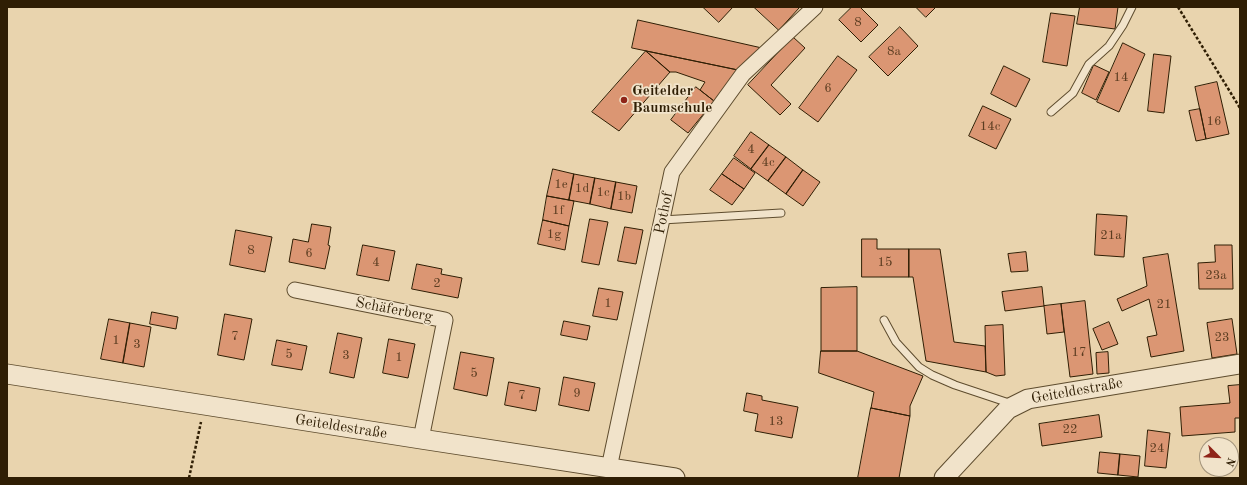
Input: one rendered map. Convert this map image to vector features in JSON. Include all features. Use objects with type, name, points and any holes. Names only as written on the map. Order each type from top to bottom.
[{"type":"street","name":"Pothof","points":[[610,468],[672,172],[744,74],[815,7]]},
{"type":"street","name":"Schäferberg","points":[[295,290],[445,320],[421,440]]},
{"type":"street","name":"Geiteldestraße","points":[[944,478],[1008,409],[1028,399],[1240,364]]},
{"type":"street","name":"Geiteldestraße","points":[[7,374],[421,440],[675,478]]},
{"type":"lane","points":[[1051,112],[1073,94],[1089,64],[1109,46],[1123,25],[1132,7]]},
{"type":"lane","points":[[662,220],[781,213]]},
{"type":"lane","points":[[884,320],[896,342],[919,367],[932,375],[955,385],[1016,405]]},
{"type":"path","points":[[1178,7],[1240,108]]},
{"type":"path","points":[[189,478],[204,405]]},
{"type":"building","points":[[703,7],[733,7],[719,22]]},
{"type":"building","points":[[754,7],[798,7],[799,8],[779,30]]},
{"type":"building","points":[[852,7],[860,7],[878,25],[861,42],[839,20]]},
{"type":"building","points":[[916,7],[936,7],[926,17]]},
{"type":"building","points":[[1080,7],[1118,7],[1115,29],[1077,24]]},
{"type":"building","points":[[1051,13],[1075,16],[1067,66],[1043,62]]},
{"type":"building","points":[[638,20],[762,48],[738,70],[632,48]]},
{"type":"building","points":[[900,27],[918,46],[888,76],[869,57]]},
{"type":"building","points":[[793,37],[805,48],[771,85],[791,104],[780,115],[748,85]]},
{"type":"building","points":[[1123,43],[1145,54],[1119,112],[1097,102]]},
{"type":"building","points":[[646,51],[738,70],[714,101],[700,90],[705,82],[676,72],[670,72]]},
{"type":"building","name":"Geitelder Baumschule","points":[[646,51],[670,72],[619,131],[592,112]]},
{"type":"building","points":[[1154,54],[1171,56],[1164,113],[1148,111]]},
{"type":"building","points":[[838,56],[857,70],[818,122],[799,108]]},
{"type":"building","points":[[1094,65],[1109,72],[1096,100],[1082,93]]},
{"type":"building","points":[[1004,66],[1030,79],[1016,107],[991,94]]},
{"type":"building","points":[[1217,82],[1229,134],[1206,139],[1195,87]]},
{"type":"building","points":[[696,87],[714,101],[688,133],[671,120]]},
{"type":"building","points":[[983,106],[1011,119],[996,149],[969,136]]},
{"type":"building","points":[[1200,109],[1206,139],[1196,141],[1189,111]]},
{"type":"building","points":[[751,132],[769,145],[751,169],[734,156]]},
{"type":"building","points":[[769,145],[786,157],[768,181],[751,169]]},
{"type":"building","points":[[786,157],[803,170],[786,194],[768,181]]},
{"type":"building","points":[[734,158],[755,173],[744,189],[722,174]]},
{"type":"building","points":[[553,169],[574,174],[569,200],[547,196]]},
{"type":"building","points":[[803,170],[820,182],[803,206],[786,194]]},
{"type":"building","points":[[574,174],[595,178],[590,204],[569,200]]},
{"type":"building","points":[[722,174],[744,189],[732,205],[710,190]]},
{"type":"building","points":[[595,178],[616,182],[611,209],[590,204]]},
{"type":"building","points":[[616,182],[637,186],[632,213],[611,209]]},
{"type":"building","points":[[547,196],[574,201],[569,226],[543,220]]},
{"type":"building","points":[[1097,214],[1127,216],[1124,257],[1095,255]]},
{"type":"building","points":[[590,219],[608,222],[599,265],[582,262]]},
{"type":"building","points":[[543,220],[569,226],[565,250],[538,244]]},
{"type":"building","points":[[312,224],[331,227],[328,245],[330,246],[325,269],[289,262],[293,239],[308,242]]},
{"type":"building","points":[[625,227],[643,230],[636,264],[618,261]]},
{"type":"building","points":[[236,230],[272,237],[265,272],[230,265]]},
{"type":"building","points":[[862,239],[877,239],[877,249],[909,249],[909,277],[862,277]]},
{"type":"building","points":[[363,245],[395,251],[389,281],[357,275]]},
{"type":"building","points":[[1215,245],[1232,245],[1233,289],[1199,289],[1198,263],[1215,262]]},
{"type":"building","points":[[909,249],[940,249],[954,342],[985,346],[986,372],[926,361],[913,277],[909,277]]},
{"type":"building","points":[[1026,252],[1028,271],[1011,272],[1008,254]]},
{"type":"building","points":[[1168,254],[1184,351],[1151,357],[1147,337],[1157,335],[1149,299],[1122,311],[1117,299],[1147,286],[1143,258]]},
{"type":"building","points":[[417,264],[442,269],[441,274],[462,278],[458,298],[412,289]]},
{"type":"building","points":[[857,287],[857,351],[821,351],[821,288]]},
{"type":"building","points":[[1042,287],[1044,306],[1005,311],[1002,292]]},
{"type":"building","points":[[599,288],[623,292],[617,320],[593,316]]},
{"type":"building","points":[[1085,301],[1093,374],[1070,377],[1061,304]]},
{"type":"building","points":[[1061,304],[1064,332],[1047,334],[1044,306]]},
{"type":"building","points":[[152,312],[178,317],[176,329],[150,324]]},
{"type":"building","points":[[225,314],[252,319],[244,360],[218,355]]},
{"type":"building","points":[[109,319],[130,323],[123,363],[101,359]]},
{"type":"building","points":[[1232,319],[1237,354],[1212,358],[1207,323]]},
{"type":"building","points":[[564,321],[590,326],[587,340],[561,335]]},
{"type":"building","points":[[1109,322],[1118,344],[1102,350],[1093,329]]},
{"type":"building","points":[[130,323],[151,327],[144,367],[123,363]]},
{"type":"building","points":[[1003,325],[1005,375],[996,376],[986,372],[985,326]]},
{"type":"building","points":[[338,333],[362,338],[354,378],[330,373]]},
{"type":"building","points":[[389,339],[415,344],[408,378],[383,373]]},
{"type":"building","points":[[277,340],[307,346],[302,370],[272,365]]},
{"type":"building","points":[[821,351],[857,351],[923,376],[910,406],[910,416],[871,408],[874,392],[819,373]]},
{"type":"building","points":[[461,352],[494,358],[487,396],[454,389]]},
{"type":"building","points":[[1108,352],[1109,373],[1097,374],[1096,353]]},
{"type":"building","points":[[564,377],[595,383],[589,411],[559,405]]},
{"type":"building","points":[[509,382],[540,388],[536,411],[505,405]]},
{"type":"building","points":[[1240,385],[1240,418],[1235,418],[1235,432],[1182,436],[1180,407],[1230,403],[1228,386]]},
{"type":"building","points":[[747,393],[762,396],[762,400],[798,407],[792,438],[755,431],[758,414],[744,411]]},
{"type":"building","points":[[871,408],[910,416],[899,478],[858,478]]},
{"type":"building","points":[[1099,415],[1102,437],[1042,446],[1039,424]]},
{"type":"building","points":[[1148,430],[1170,433],[1166,468],[1145,466]]},
{"type":"building","points":[[1100,452],[1120,454],[1118,475],[1098,473]]},
{"type":"building","points":[[1120,454],[1140,456],[1138,477],[1118,475]]},
{"type":"place","name":"Geitelder Baumschule","points":[[624,100]]}]
